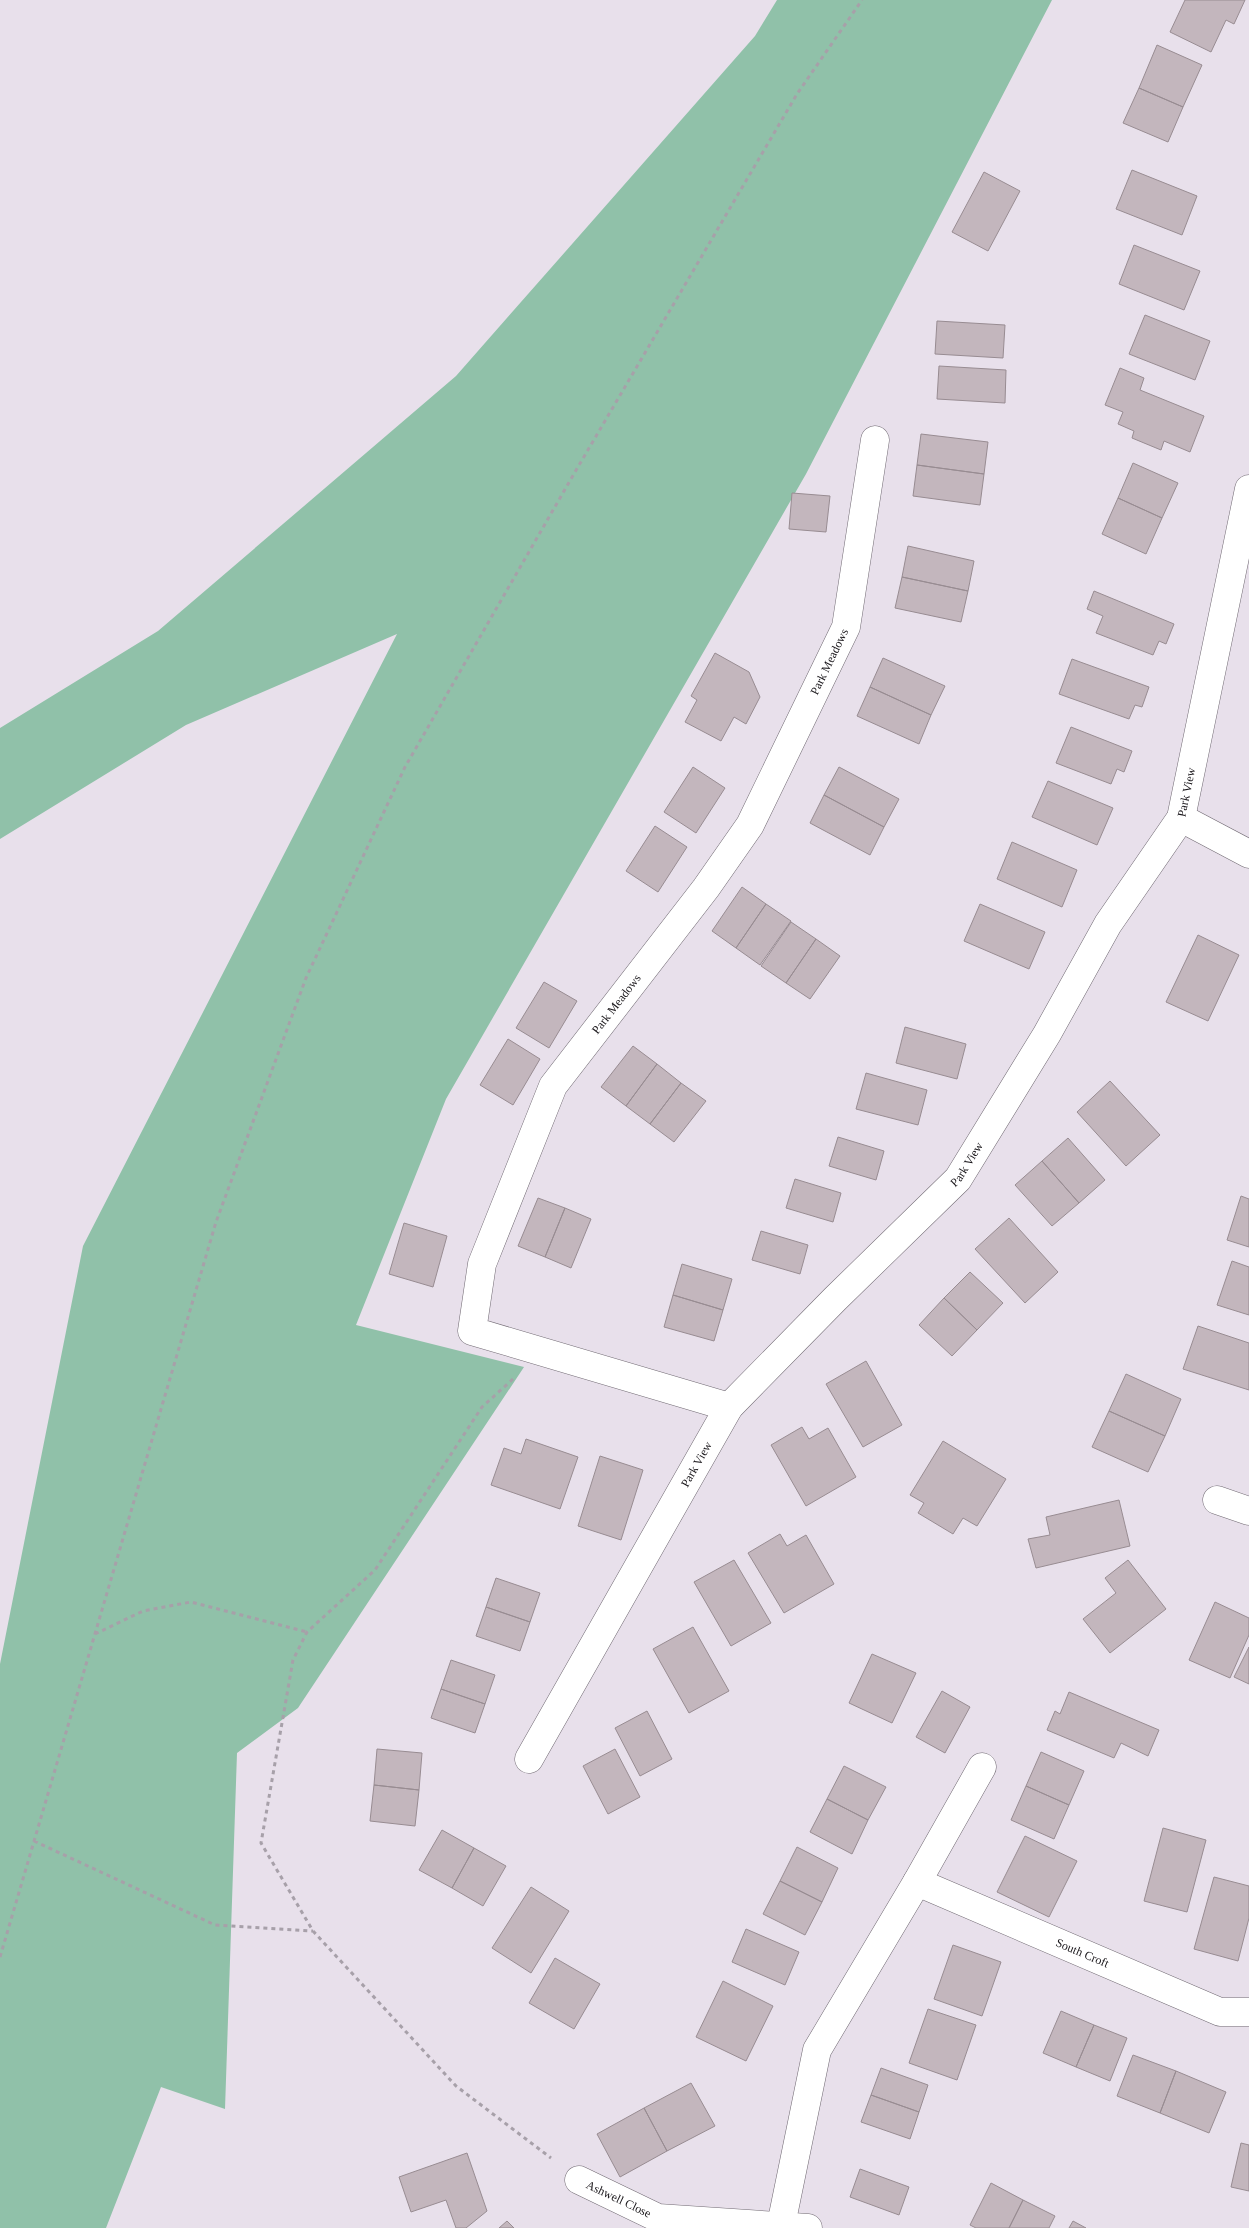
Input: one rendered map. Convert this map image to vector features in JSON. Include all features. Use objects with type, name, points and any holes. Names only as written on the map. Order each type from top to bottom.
[{"type":"street","name":"Park Meadows","points":[[729,1407],[472,1331],[482,1264],[554,1086],[700,896],[750,825],[846,626],[875,440]]},
{"type":"street","name":"Park View","points":[[529,1759],[729,1407],[958,1178],[1048,1034],[1108,924],[1181,818],[1249,489]]},
{"type":"street","points":[[1181,818],[1249,854]]},
{"type":"street","points":[[1217,1500],[1249,1511]]},
{"type":"street","points":[[781,2225],[817,2050],[917,1882],[982,1767]]},
{"type":"street","name":"South Croft","points":[[917,1882],[1220,2012],[1249,2012]]},
{"type":"street","name":"Ashwell Close","points":[[579,2180],[658,2218],[808,2228]]},
{"type":"path","points":[[0,1958],[216,1222],[306,978],[405,767],[574,472],[797,94],[862,0]]},
{"type":"path","points":[[544,1352],[482,1407],[376,1570],[308,1632],[293,1660],[261,1843],[314,1931],[456,2086],[579,2180]]},
{"type":"path","points":[[95,1634],[143,1611],[191,1602],[308,1632]]},
{"type":"path","points":[[34,1841],[215,1925],[314,1931]]},
{"type":"green space","points":[[777,0],[1052,0],[806,474],[446,1099],[356,1325],[524,1367],[298,1708],[237,1753],[225,2109],[161,2087],[106,2228],[0,2228],[0,1664],[83,1246],[397,634],[186,725],[0,839],[0,728],[158,631],[456,376],[755,36]]},
{"type":"building","points":[[1185,0],[1245,0],[1234,24],[1226,20],[1211,52],[1170,32]]},
{"type":"building","points":[[1157,45],[1202,65],[1183,107],[1139,88]]},
{"type":"building","points":[[1139,88],[1183,107],[1168,142],[1123,123]]},
{"type":"building","points":[[1132,170],[1197,196],[1182,235],[1116,209]]},
{"type":"building","points":[[984,172],[1020,191],[988,251],[952,232]]},
{"type":"building","points":[[1134,245],[1200,271],[1184,310],[1119,284]]},
{"type":"building","points":[[1145,315],[1210,341],[1195,380],[1129,354]]},
{"type":"building","points":[[937,321],[1005,325],[1003,358],[935,354]]},
{"type":"building","points":[[939,366],[1006,370],[1005,403],[937,399]]},
{"type":"building","points":[[1120,368],[1144,378],[1140,390],[1204,416],[1190,452],[1164,441],[1161,450],[1132,438],[1134,431],[1118,424],[1123,412],[1105,405]]},
{"type":"building","points":[[921,434],[988,442],[984,474],[917,465]]},
{"type":"building","points":[[1133,463],[1178,483],[1162,518],[1118,498]]},
{"type":"building","points":[[917,465],[984,474],[980,505],[913,496]]},
{"type":"building","points":[[792,493],[830,496],[826,532],[789,529]]},
{"type":"building","points":[[1118,498],[1162,518],[1146,554],[1102,534]]},
{"type":"building","points":[[908,546],[974,561],[968,591],[902,577]]},
{"type":"building","points":[[902,577],[968,591],[961,622],[895,608]]},
{"type":"building","points":[[1094,591],[1174,624],[1166,644],[1159,641],[1153,655],[1096,633],[1103,616],[1087,609]]},
{"type":"building","points":[[715,653],[749,672],[760,697],[746,724],[734,717],[721,741],[685,722],[697,700],[691,696]]},
{"type":"building","points":[[883,658],[945,686],[931,715],[870,687]]},
{"type":"building","points":[[1072,659],[1149,687],[1142,707],[1135,705],[1129,719],[1059,694]]},
{"type":"building","points":[[870,687],[931,715],[919,744],[857,716]]},
{"type":"building","points":[[1071,727],[1132,751],[1124,772],[1117,769],[1111,784],[1056,763]]},
{"type":"building","points":[[693,767],[725,788],[696,833],[664,812]]},
{"type":"building","points":[[839,767],[899,799],[884,827],[824,795]]},
{"type":"building","points":[[1048,781],[1113,808],[1097,845],[1032,817]]},
{"type":"building","points":[[824,795],[884,827],[870,855],[810,823]]},
{"type":"building","points":[[655,826],[687,847],[658,892],[626,871]]},
{"type":"building","points":[[1012,842],[1077,870],[1062,907],[997,879]]},
{"type":"building","points":[[742,887],[766,904],[736,948],[712,931]]},
{"type":"building","points":[[766,904],[791,921],[760,965],[736,948]]},
{"type":"building","points":[[980,904],[1045,932],[1029,969],[964,941]]},
{"type":"building","points":[[791,922],[816,939],[786,983],[761,966]]},
{"type":"building","points":[[1198,935],[1239,955],[1208,1021],[1166,1002]]},
{"type":"building","points":[[816,939],[840,956],[810,999],[786,983]]},
{"type":"building","points":[[544,982],[577,1001],[549,1048],[516,1028]]},
{"type":"building","points":[[905,1027],[966,1044],[957,1079],[896,1063]]},
{"type":"building","points":[[508,1039],[540,1059],[513,1105],[480,1085]]},
{"type":"building","points":[[633,1046],[657,1064],[626,1106],[601,1087]]},
{"type":"building","points":[[657,1064],[681,1083],[650,1124],[626,1106]]},
{"type":"building","points":[[866,1073],[927,1090],[918,1125],[856,1109]]},
{"type":"building","points":[[1110,1081],[1160,1135],[1126,1166],[1077,1112]]},
{"type":"building","points":[[681,1083],[706,1101],[674,1142],[650,1124]]},
{"type":"building","points":[[838,1137],[884,1151],[876,1180],[829,1166]]},
{"type":"building","points":[[1068,1138],[1105,1180],[1079,1203],[1042,1161]]},
{"type":"building","points":[[1042,1161],[1079,1203],[1052,1226],[1015,1185]]},
{"type":"building","points":[[795,1179],[841,1193],[833,1222],[786,1208]]},
{"type":"building","points":[[1241,1196],[1249,1199],[1249,1247],[1227,1240]]},
{"type":"building","points":[[538,1198],[565,1208],[545,1257],[518,1246]]},
{"type":"building","points":[[565,1208],[591,1219],[571,1268],[545,1257]]},
{"type":"building","points":[[1009,1218],[1058,1272],[1025,1303],[975,1249]]},
{"type":"building","points":[[404,1223],[447,1236],[433,1287],[389,1274]]},
{"type":"building","points":[[761,1231],[808,1245],[800,1274],[752,1260]]},
{"type":"building","points":[[1232,1261],[1249,1267],[1249,1315],[1217,1305]]},
{"type":"building","points":[[682,1264],[732,1279],[723,1310],[673,1295]]},
{"type":"building","points":[[970,1272],[1003,1303],[977,1330],[944,1298]]},
{"type":"building","points":[[673,1295],[723,1310],[714,1341],[664,1327]]},
{"type":"building","points":[[944,1298],[977,1330],[952,1356],[919,1325]]},
{"type":"building","points":[[1198,1326],[1249,1343],[1249,1390],[1183,1369]]},
{"type":"building","points":[[866,1361],[902,1425],[863,1447],[826,1384]]},
{"type":"building","points":[[1126,1374],[1181,1399],[1165,1436],[1109,1411]]},
{"type":"building","points":[[1109,1411],[1165,1436],[1148,1472],[1092,1447]]},
{"type":"building","points":[[802,1427],[809,1439],[828,1428],[856,1477],[806,1506],[771,1445]]},
{"type":"building","points":[[526,1439],[578,1457],[560,1509],[491,1485],[504,1448],[521,1454]]},
{"type":"building","points":[[943,1441],[1006,1479],[977,1526],[963,1518],[953,1534],[918,1513],[924,1503],[910,1495]]},
{"type":"building","points":[[600,1456],[643,1470],[621,1540],[578,1526]]},
{"type":"building","points":[[1119,1500],[1130,1546],[1036,1568],[1028,1539],[1050,1535],[1046,1517]]},
{"type":"building","points":[[780,1534],[787,1546],[806,1535],[834,1584],[784,1613],[748,1553]]},
{"type":"building","points":[[734,1560],[771,1623],[731,1646],[694,1582]]},
{"type":"building","points":[[1128,1560],[1166,1609],[1110,1653],[1083,1619],[1116,1593],[1105,1578]]},
{"type":"building","points":[[496,1578],[540,1593],[530,1622],[486,1607]]},
{"type":"building","points":[[1215,1602],[1249,1618],[1249,1635],[1230,1678],[1189,1660]]},
{"type":"building","points":[[486,1607],[530,1622],[520,1651],[476,1636]]},
{"type":"building","points":[[693,1627],[729,1691],[689,1713],[653,1649]]},
{"type":"building","points":[[1249,1647],[1249,1684],[1234,1677]]},
{"type":"building","points":[[872,1654],[916,1673],[892,1723],[849,1703]]},
{"type":"building","points":[[451,1660],[495,1675],[485,1704],[441,1689]]},
{"type":"building","points":[[441,1689],[485,1704],[475,1733],[431,1718]]},
{"type":"building","points":[[942,1691],[970,1707],[945,1753],[916,1737]]},
{"type":"building","points":[[1069,1692],[1159,1730],[1148,1756],[1121,1743],[1114,1758],[1047,1730],[1055,1711],[1060,1714]]},
{"type":"building","points":[[647,1711],[672,1759],[640,1776],[615,1728]]},
{"type":"building","points":[[377,1749],[422,1753],[419,1790],[374,1785]]},
{"type":"building","points":[[615,1749],[640,1797],[608,1814],[583,1766]]},
{"type":"building","points":[[1041,1752],[1084,1771],[1069,1805],[1026,1786]]},
{"type":"building","points":[[844,1766],[886,1787],[868,1820],[827,1799]]},
{"type":"building","points":[[374,1785],[419,1790],[415,1826],[370,1821]]},
{"type":"building","points":[[1026,1786],[1069,1805],[1054,1839],[1011,1820]]},
{"type":"building","points":[[827,1799],[868,1820],[852,1854],[810,1832]]},
{"type":"building","points":[[1163,1828],[1206,1840],[1187,1912],[1144,1901]]},
{"type":"building","points":[[442,1830],[474,1848],[452,1888],[419,1870]]},
{"type":"building","points":[[1025,1836],[1077,1861],[1049,1917],[997,1892]]},
{"type":"building","points":[[797,1847],[838,1868],[822,1902],[780,1881]]},
{"type":"building","points":[[474,1848],[506,1866],[483,1906],[452,1888]]},
{"type":"building","points":[[1214,1877],[1249,1886],[1249,1918],[1238,1961],[1194,1949]]},
{"type":"building","points":[[780,1881],[822,1902],[805,1935],[763,1914]]},
{"type":"building","points":[[531,1887],[569,1911],[531,1973],[492,1948]]},
{"type":"building","points":[[746,1929],[799,1952],[785,1985],[732,1962]]},
{"type":"building","points":[[953,1945],[1001,1962],[982,2016],[934,1999]]},
{"type":"building","points":[[555,1958],[600,1984],[574,2029],[529,2003]]},
{"type":"building","points":[[723,1981],[773,2006],[746,2061],[696,2037]]},
{"type":"building","points":[[928,2009],[976,2025],[957,2080],[909,2063]]},
{"type":"building","points":[[1061,2011],[1094,2025],[1076,2067],[1043,2053]]},
{"type":"building","points":[[1094,2025],[1127,2038],[1110,2081],[1076,2067]]},
{"type":"building","points":[[1133,2055],[1176,2071],[1160,2113],[1117,2096]]},
{"type":"building","points":[[881,2068],[928,2085],[919,2112],[871,2095]]},
{"type":"building","points":[[1176,2071],[1226,2092],[1209,2133],[1160,2113]]},
{"type":"building","points":[[691,2083],[715,2126],[667,2151],[644,2108]]},
{"type":"building","points":[[871,2095],[919,2112],[910,2139],[861,2122]]},
{"type":"building","points":[[644,2108],[667,2151],[620,2177],[597,2134]]},
{"type":"building","points":[[1241,2143],[1249,2145],[1249,2191],[1231,2187]]},
{"type":"building","points":[[467,2153],[487,2211],[466,2228],[456,2228],[446,2200],[411,2212],[399,2177]]},
{"type":"building","points":[[860,2169],[909,2187],[899,2215],[850,2197]]},
{"type":"building","points":[[991,2183],[1023,2200],[1009,2228],[976,2228],[970,2225]]},
{"type":"building","points":[[1023,2200],[1055,2216],[1049,2228],[1009,2228]]},
{"type":"building","points":[[507,2221],[514,2228],[499,2228]]},
{"type":"building","points":[[1073,2221],[1086,2228],[1069,2228]]}]
